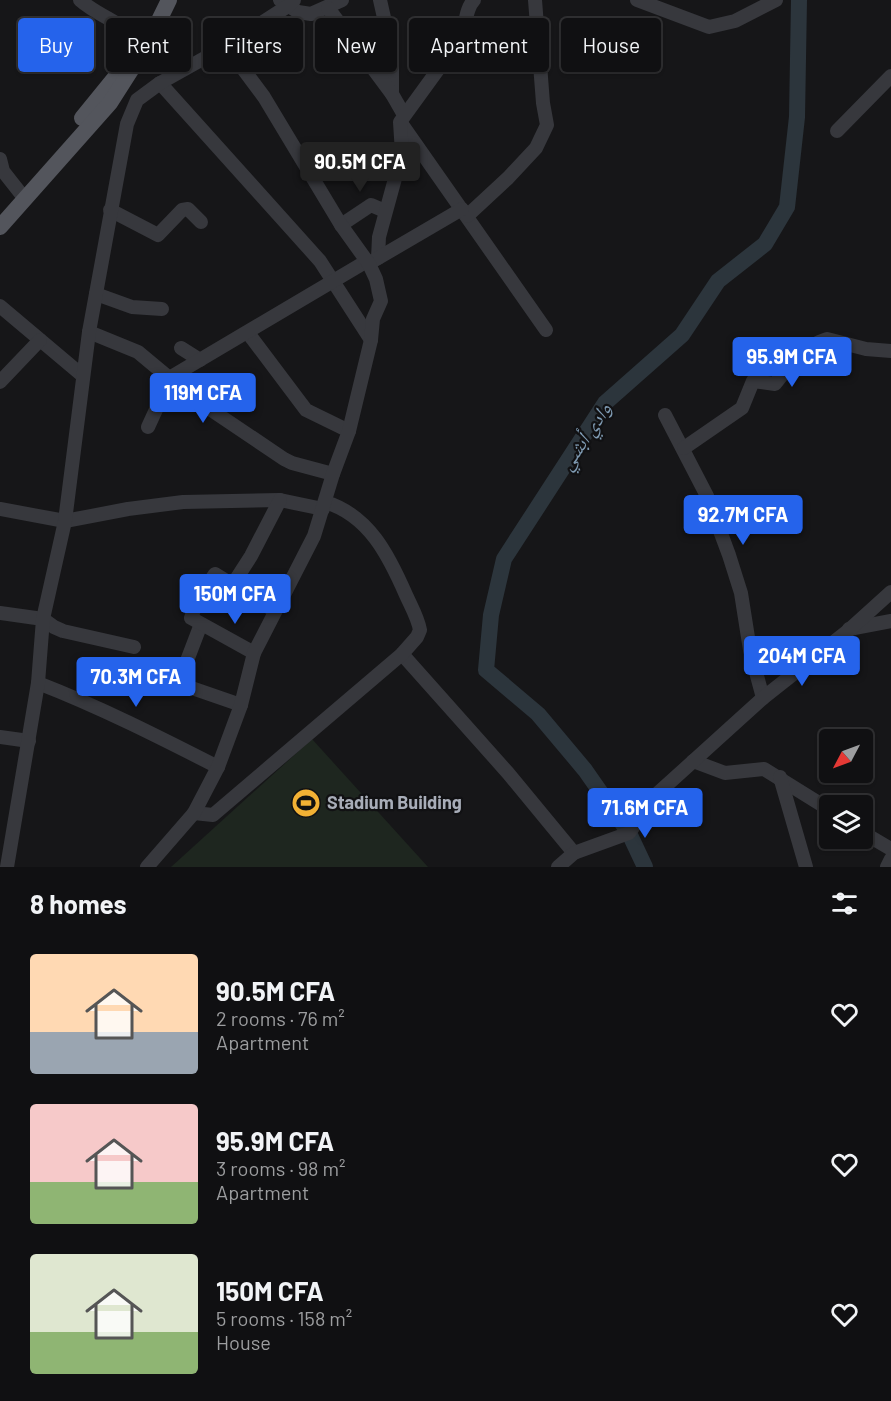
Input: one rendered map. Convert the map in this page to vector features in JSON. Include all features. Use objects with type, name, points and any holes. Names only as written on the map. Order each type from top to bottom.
[{"type":"main road","points":[[148,18],[157,0]]},
{"type":"main road","points":[[0,227],[21,196],[147,45],[169,0]]},
{"type":"main road","points":[[119,81],[123,72]]},
{"type":"main road","points":[[0,212],[21,196]]},
{"type":"street","points":[[80,0],[88,8],[108,18]]},
{"type":"street","points":[[265,18],[288,2],[298,12],[311,14],[342,0]]},
{"type":"street","points":[[380,0],[392,53],[392,94]]},
{"type":"street","points":[[148,426],[171,377],[248,333],[333,280],[464,213],[508,178],[536,148],[547,125],[543,103],[535,0]]},
{"type":"street","points":[[637,0],[709,27],[735,21],[776,0]]},
{"type":"street","points":[[371,261],[380,237],[402,153],[402,118],[461,38],[471,1]]},
{"type":"street","points":[[328,8],[392,94],[402,118],[464,213],[546,330]]},
{"type":"street","points":[[7,867],[38,683],[43,619],[65,521],[88,332],[127,124],[137,100],[160,83],[203,59]]},
{"type":"street","points":[[147,867],[194,813],[218,767],[241,705],[254,653],[309,547],[350,431],[371,340],[373,319],[381,301],[371,261],[341,225],[264,98],[245,72]]},
{"type":"street","points":[[837,131],[891,76]]},
{"type":"street","points":[[119,81],[137,100]]},
{"type":"street","points":[[160,83],[315,254],[371,340]]},
{"type":"street","points":[[0,159],[3,171],[21,196]]},
{"type":"street","points":[[341,225],[371,205],[385,211]]},
{"type":"street","points":[[110,210],[158,235],[182,210],[188,209],[201,222]]},
{"type":"street","points":[[96,294],[132,306],[162,309]]},
{"type":"street","points":[[0,306],[83,376]]},
{"type":"street","points":[[88,332],[132,348],[210,410],[284,459],[333,474]]},
{"type":"street","points":[[248,333],[306,410],[350,431]]},
{"type":"street","points":[[684,448],[742,408],[753,381],[775,384],[794,360],[819,342],[827,339],[861,348],[891,351]]},
{"type":"street","points":[[0,382],[40,340]]},
{"type":"street","points":[[181,348],[200,360]]},
{"type":"street","points":[[665,415],[684,448],[706,496],[741,593],[750,650],[763,698]]},
{"type":"street","points":[[233,584],[251,556],[280,500]]},
{"type":"street","points":[[0,510],[65,521],[128,509],[183,502],[280,500],[345,509],[357,518],[382,547],[396,572],[420,630],[417,637],[402,654],[213,815],[194,813]]},
{"type":"street","points":[[254,653],[191,618],[191,615],[213,575],[218,575],[275,611]]},
{"type":"street","points":[[558,867],[574,853],[629,833],[658,793],[763,698],[849,630],[891,592]]},
{"type":"street","points":[[0,612],[43,619],[63,631],[134,647]]},
{"type":"street","points":[[849,630],[891,621]]},
{"type":"street","points":[[201,624],[180,679],[181,682],[186,686],[241,705]]},
{"type":"street","points":[[402,654],[508,773],[574,853]]},
{"type":"street","points":[[38,683],[123,719],[218,767]]},
{"type":"street","points":[[0,737],[28,741]]},
{"type":"street","points":[[693,761],[725,773],[764,769],[819,803]]},
{"type":"street","points":[[780,777],[806,867]]},
{"type":"street","points":[[873,838],[891,849]]},
{"type":"street","points":[[887,867],[891,860]]},
{"type":"shaded area","name":"Stadium Building","points":[[312,739],[428,867],[171,867]]},
{"type":"waterway","name":"وادي أبشي","points":[[645,867],[629,833],[585,770],[538,714],[486,670],[491,615],[504,559],[605,403],[682,335],[718,281],[765,244],[787,207],[797,117],[799,0]]},
{"type":"place","name":"Stadium Building","points":[[306,803]]}]
